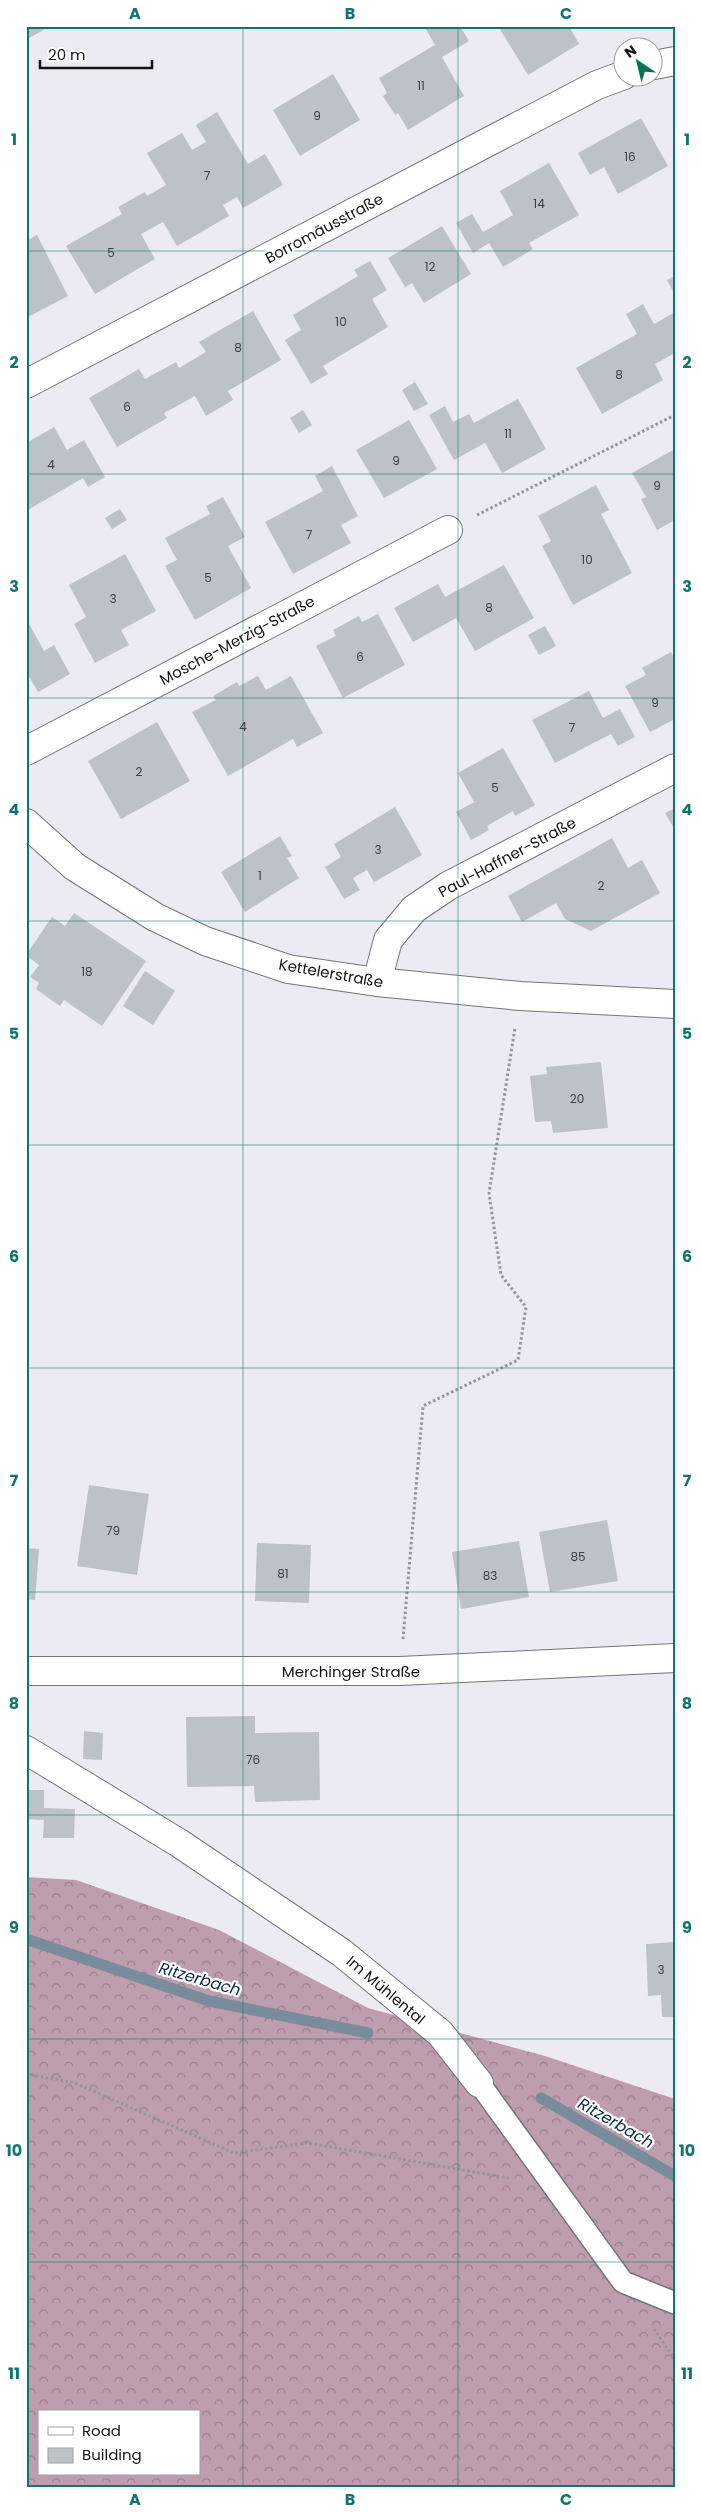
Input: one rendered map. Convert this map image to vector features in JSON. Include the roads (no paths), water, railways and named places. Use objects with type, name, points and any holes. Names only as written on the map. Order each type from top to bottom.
[{"type":"street","name":"Borromäusstraße","points":[[26,384],[597,85],[614,79]]},
{"type":"street","name":"Mosche-Merzig-Straße","points":[[26,751],[448,530]]},
{"type":"street","name":"Paul-Haffner-Straße","points":[[377,982],[388,940],[414,909],[448,886],[675,768]]},
{"type":"street","name":"Kettelerstraße","points":[[26,823],[75,867],[155,917],[205,941],[288,968],[377,982],[520,996],[675,1004]]},
{"type":"street","name":"Merchinger Straße","points":[[26,1671],[400,1672],[675,1658]]},
{"type":"street","name":"Im Mühlental","points":[[26,1750],[179,1843],[342,1953],[440,2034],[479,2083]]},
{"type":"lane","name":"Im Mühlental","points":[[479,2083],[623,2282],[675,2303]]},
{"type":"waterway","name":"Ritzerbach","points":[[26,1939],[209,2001],[368,2033]]},
{"type":"waterway","name":"Ritzerbach","points":[[541,2098],[675,2176]]}]
